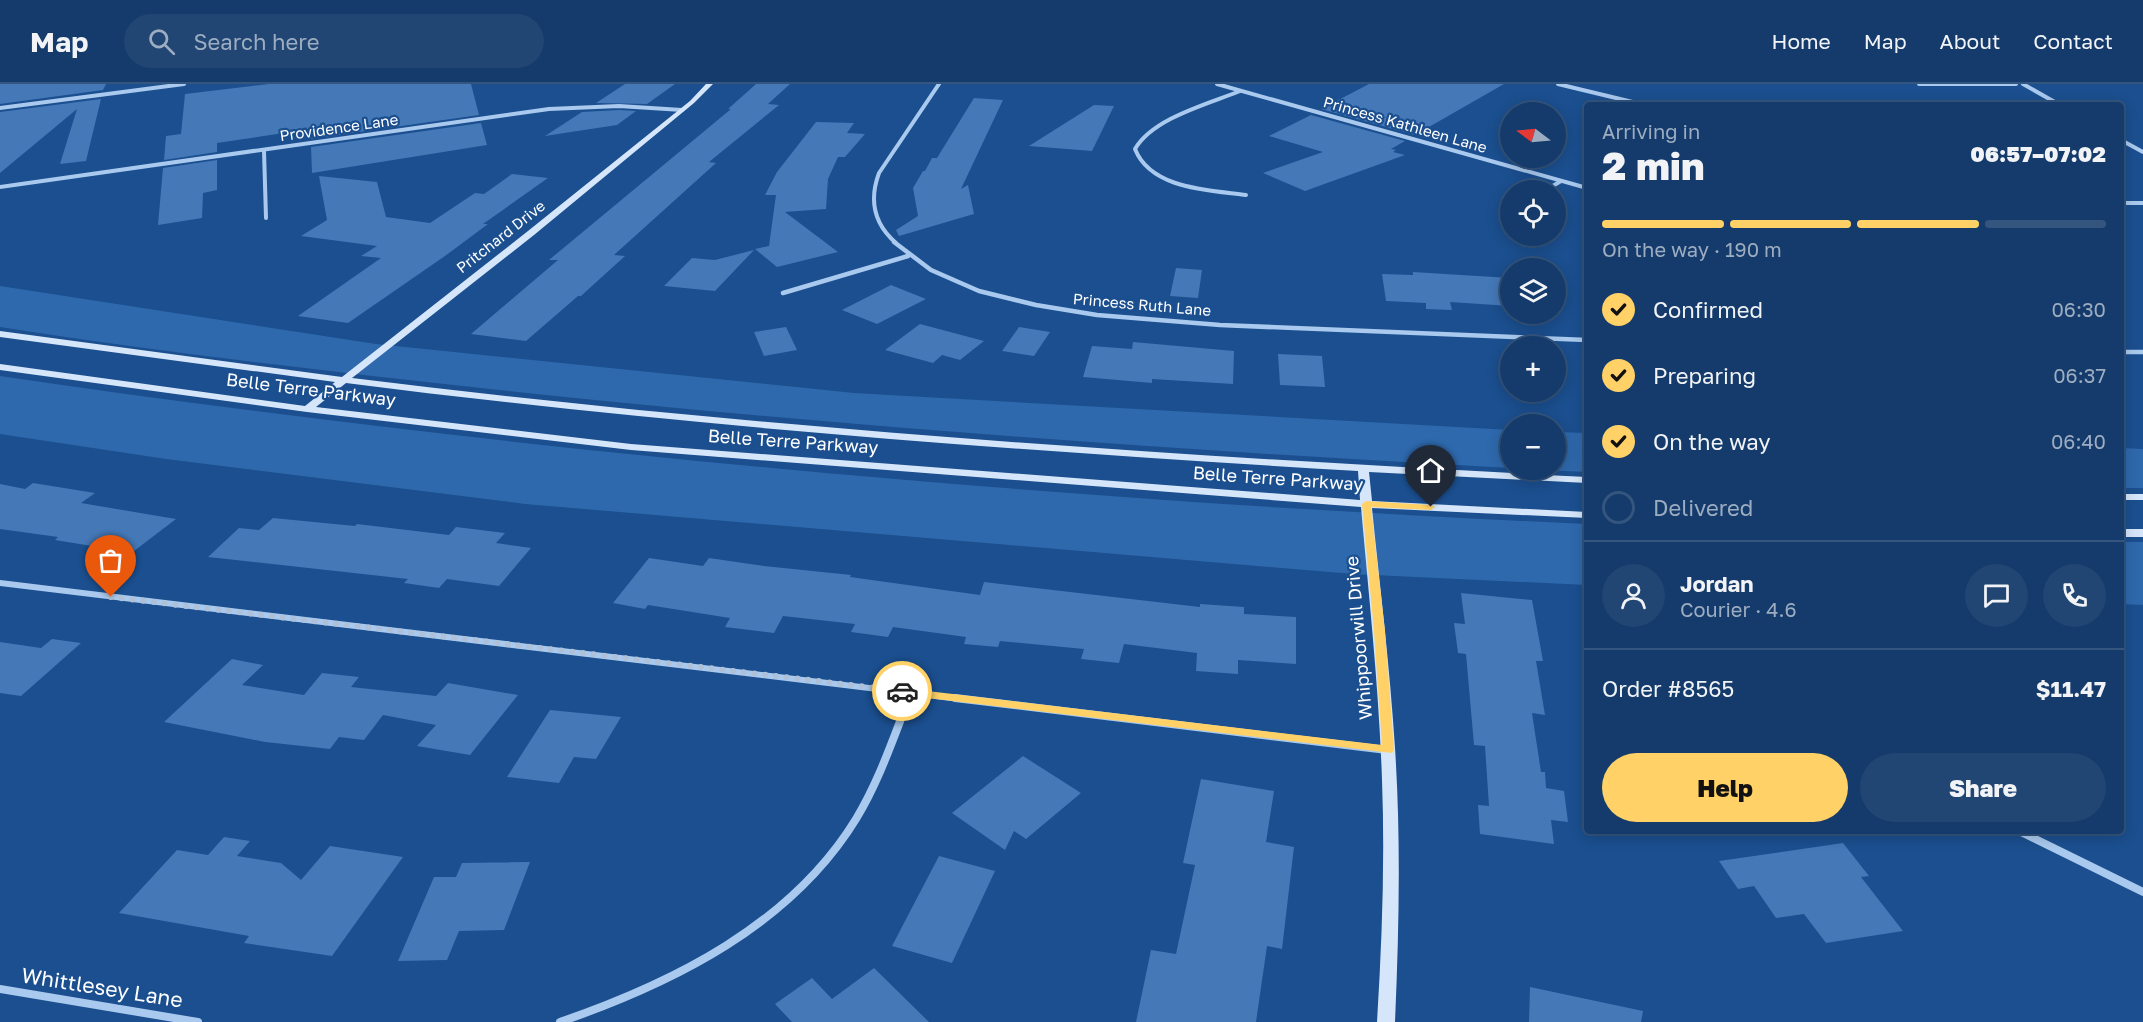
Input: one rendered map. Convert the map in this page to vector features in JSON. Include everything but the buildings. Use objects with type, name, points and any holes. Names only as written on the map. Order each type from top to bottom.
[{"type":"main road","name":"Pritchard Drive","points":[[307,408],[682,110],[710,84]]},
{"type":"main road","name":"Belle Terre Parkway","points":[[0,334],[344,380],[590,407],[868,433],[1363,468],[1584,480]]},
{"type":"main road","name":"Belle Terre Parkway","points":[[0,367],[307,408],[631,447],[1366,504],[1584,515]]},
{"type":"main road","name":"Whippoorwill Drive","points":[[1363,468],[1380,631],[1388,750],[1390,895],[1386,1022]]},
{"type":"main road","points":[[2124,497],[2143,497]]},
{"type":"main road","points":[[2124,533],[2143,533]]},
{"type":"street","points":[[0,108],[184,84]]},
{"type":"street","name":"Princess Ruth Lane","points":[[939,84],[879,173],[873,189],[872,204],[882,228],[908,256],[945,276],[989,293],[1037,306],[1088,314],[1264,326],[1584,340]]},
{"type":"street","name":"Princess Kathleen Lane","points":[[1216,84],[1557,180]]},
{"type":"street","points":[[1558,84],[1633,102]]},
{"type":"street","points":[[1918,84],[2016,84]]},
{"type":"street","points":[[2022,84],[2055,102]]},
{"type":"street","points":[[1240,91],[1151,130],[1138,140],[1135,149],[1142,165],[1164,178],[1194,188],[1246,195]]},
{"type":"street","name":"Providence Lane","points":[[0,187],[549,110],[619,106],[682,110]]},
{"type":"street","points":[[2124,142],[2143,152]]},
{"type":"street","points":[[264,151],[266,218]]},
{"type":"street","name":"Princess Kathleen Lane","points":[[1566,182],[1584,187]]},
{"type":"street","points":[[2124,203],[2143,203]]},
{"type":"street","points":[[783,293],[908,256]]},
{"type":"street","points":[[2124,352],[2143,352]]},
{"type":"street","points":[[0,583],[1388,750]]},
{"type":"street","points":[[560,1022],[620,1002],[690,968],[723,948],[779,906],[824,862],[854,822],[878,775],[911,693]]},
{"type":"street","points":[[2025,834],[2143,892]]},
{"type":"street","name":"Whittlesey Lane","points":[[0,989],[198,1022]]},
{"type":"shaded area","points":[[0,286],[376,344],[854,393],[1500,429],[1500,467],[1131,445],[752,415],[250,362],[0,327]]},
{"type":"shaded area","points":[[0,376],[395,428],[792,470],[1189,502],[1584,524],[1584,585],[1353,574],[525,504],[166,459],[0,434]]},
{"type":"shaded area","points":[[1566,432],[1584,433],[1584,472],[1566,471]]},
{"type":"shaded area","points":[[2124,448],[2143,449],[2143,488],[2124,488]]},
{"type":"shaded area","points":[[2124,542],[2143,542],[2143,605],[2124,604]]},
{"type":"way so far","points":[[111,597],[902,691]]},
{"type":"route","points":[[902,691],[1388,750],[1380,631],[1366,504],[1431,507]]}]
